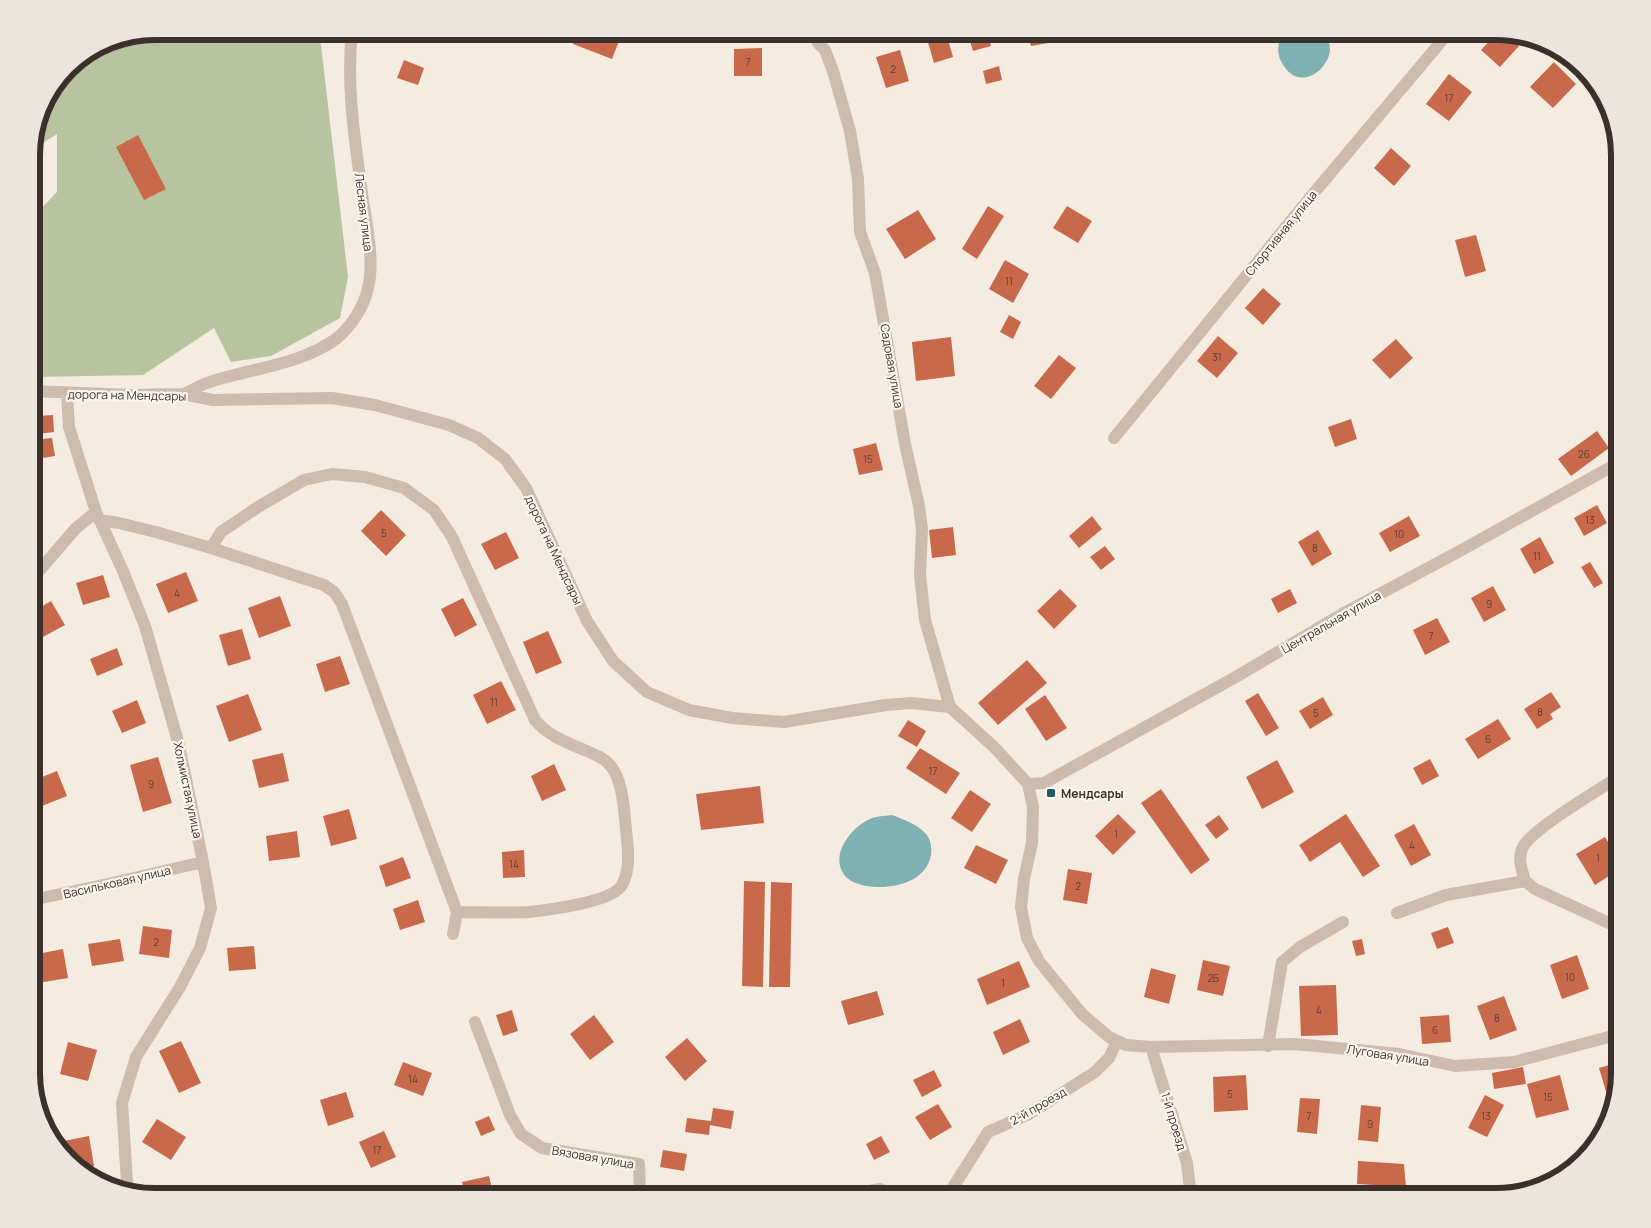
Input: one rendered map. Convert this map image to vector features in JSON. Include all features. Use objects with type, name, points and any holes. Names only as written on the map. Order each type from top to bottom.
[{"type":"street","name":"Лесная улица","points":[[183,394],[207,383],[307,355],[337,338],[358,315],[368,288],[370,253],[352,124],[349,58],[351,40]]},
{"type":"street","name":"Садовая улица","points":[[818,40],[818,43],[825,50],[833,71],[850,130],[858,179],[860,232],[875,273],[905,444],[919,506],[922,528],[920,576],[925,620],[950,707]]},
{"type":"street","name":"Спортивная улица","points":[[1114,438],[1308,200],[1442,40]]},
{"type":"street","name":"дорога на Мендсары","points":[[40,392],[66,394],[183,394],[213,400],[332,398],[375,404],[449,425],[478,438],[505,459],[526,488],[587,621],[613,661],[647,692],[689,710],[732,718],[784,722],[886,705],[911,703],[950,707]]},
{"type":"street","name":"Холмистая улица","points":[[66,394],[69,428],[98,516],[145,626],[178,744],[211,908],[200,948],[180,987],[136,1057],[122,1102],[127,1183]]},
{"type":"street","name":"Центральная улица","points":[[1028,784],[1044,783],[1234,678],[1344,613],[1611,467]]},
{"type":"street","points":[[212,548],[221,532],[258,507],[304,480],[332,474],[365,477],[404,488],[434,510],[452,537],[535,720],[542,729],[606,761],[614,772],[623,798],[628,853],[626,874],[621,887],[611,895],[595,901],[530,912],[457,912]]},
{"type":"street","points":[[40,570],[76,528],[98,516],[212,548],[324,585],[334,592],[342,604],[457,912],[453,934]]},
{"type":"street","points":[[950,707],[994,747],[1028,784],[1034,807],[1032,843],[1024,879],[1021,907],[1027,938],[1039,961],[1082,1014],[1109,1037],[1117,1041]]},
{"type":"street","points":[[1611,782],[1536,832],[1523,847],[1520,862],[1524,881],[1535,889],[1611,924]]},
{"type":"street","name":"Васильковая улица","points":[[40,898],[203,862]]},
{"type":"street","points":[[1397,913],[1446,895],[1524,881]]},
{"type":"street","points":[[1268,1046],[1282,962],[1300,947],[1343,922]]},
{"type":"street","name":"Вязовая улица","points":[[475,1022],[510,1115],[521,1134],[542,1148],[639,1164],[640,1188]]},
{"type":"street","name":"Луговая улица","points":[[1117,1041],[1151,1048],[1295,1044],[1399,1054],[1455,1066],[1514,1062],[1611,1036]]},
{"type":"street","name":"2-й проезд","points":[[953,1188],[988,1132],[1029,1114],[1095,1072],[1109,1058],[1117,1041]]},
{"type":"street","name":"1-й проезд","points":[[1151,1048],[1187,1163],[1190,1188]]},
{"type":"green space","points":[[155,40],[319,40],[321,45],[348,277],[340,318],[271,356],[231,362],[214,328],[143,375],[40,377],[40,210],[57,192],[57,134],[40,145],[44,125],[55,97],[79,68],[97,55],[118,46]]},
{"type":"water","points":[[1281,40],[1326,40],[1330,46],[1329,57],[1313,75],[1301,78],[1290,73],[1280,59],[1279,44]]},
{"type":"water","points":[[892,815],[914,825],[927,835],[931,849],[928,865],[915,878],[896,885],[876,887],[851,881],[841,869],[839,861],[840,852],[844,844],[862,823],[875,817]]},
{"type":"building","points":[[574,40],[619,40],[612,59],[573,44]]},
{"type":"building","points":[[927,40],[948,40],[953,57],[934,63]]},
{"type":"building","points":[[970,40],[989,40],[991,46],[973,51]]},
{"type":"building","points":[[1029,40],[1053,40],[1054,42],[1031,46]]},
{"type":"building","points":[[1490,40],[1514,42],[1519,46],[1500,67],[1481,50]]},
{"type":"building","points":[[762,48],[762,76],[734,76],[734,49]]},
{"type":"building","points":[[900,50],[909,81],[886,88],[876,57]]},
{"type":"building","points":[[404,60],[424,68],[418,85],[397,78]]},
{"type":"building","points":[[1554,62],[1576,84],[1553,108],[1530,87]]},
{"type":"building","points":[[999,66],[1002,80],[986,84],[983,71]]},
{"type":"building","points":[[1449,74],[1472,92],[1449,121],[1426,104]]},
{"type":"building","points":[[138,135],[166,189],[144,200],[116,147]]},
{"type":"building","points":[[1391,148],[1411,166],[1394,186],[1374,168]]},
{"type":"building","points":[[988,206],[1004,216],[977,259],[962,249]]},
{"type":"building","points":[[1067,206],[1092,221],[1078,243],[1053,228]]},
{"type":"building","points":[[918,210],[936,239],[905,259],[886,229]]},
{"type":"building","points":[[1476,235],[1486,271],[1465,277],[1455,240]]},
{"type":"building","points":[[1005,260],[1029,274],[1013,303],[989,289]]},
{"type":"building","points":[[1263,288],[1281,304],[1263,325],[1245,308]]},
{"type":"building","points":[[1009,315],[1021,322],[1013,339],[1000,332]]},
{"type":"building","points":[[1218,336],[1238,353],[1217,378],[1197,361]]},
{"type":"building","points":[[951,337],[955,376],[916,381],[912,342]]},
{"type":"building","points":[[1396,339],[1413,358],[1390,379],[1372,360]]},
{"type":"building","points":[[1059,355],[1076,368],[1051,399],[1034,386]]},
{"type":"building","points":[[53,415],[54,432],[40,434],[40,416]]},
{"type":"building","points":[[1351,419],[1357,439],[1335,447],[1328,427]]},
{"type":"building","points":[[1597,431],[1609,448],[1571,476],[1558,459]]},
{"type":"building","points":[[52,438],[55,456],[40,458],[40,439]]},
{"type":"building","points":[[876,443],[883,470],[859,475],[853,449]]},
{"type":"building","points":[[1597,505],[1607,523],[1584,536],[1574,518]]},
{"type":"building","points":[[381,510],[406,535],[386,556],[361,531]]},
{"type":"building","points":[[1092,516],[1102,529],[1079,548],[1069,536]]},
{"type":"building","points":[[1409,516],[1420,536],[1390,552],[1379,533]]},
{"type":"building","points":[[953,527],[956,555],[932,558],[929,530]]},
{"type":"building","points":[[1318,530],[1332,554],[1312,566],[1298,542]]},
{"type":"building","points":[[506,532],[519,558],[495,570],[481,544]]},
{"type":"building","points":[[1540,537],[1554,563],[1534,574],[1520,549]]},
{"type":"building","points":[[1105,546],[1115,559],[1101,570],[1090,557]]},
{"type":"building","points":[[1590,562],[1603,583],[1594,588],[1581,567]]},
{"type":"building","points":[[186,572],[198,601],[168,613],[156,584]]},
{"type":"building","points":[[103,575],[110,597],[83,605],[76,583]]},
{"type":"building","points":[[1493,586],[1506,610],[1484,622],[1471,598]]},
{"type":"building","points":[[1060,589],[1077,606],[1054,629],[1037,611]]},
{"type":"building","points":[[1290,589],[1297,603],[1278,613],[1271,599]]},
{"type":"building","points":[[280,596],[291,626],[259,638],[248,608]]},
{"type":"building","points":[[463,598],[477,625],[455,637],[441,609]]},
{"type":"building","points":[[51,601],[65,625],[41,638],[40,636],[40,607]]},
{"type":"building","points":[[1437,618],[1450,642],[1425,655],[1413,630]]},
{"type":"building","points":[[242,629],[251,659],[228,666],[219,635]]},
{"type":"building","points":[[548,631],[562,663],[536,674],[523,642]]},
{"type":"building","points":[[117,648],[123,665],[97,676],[90,659]]},
{"type":"building","points":[[340,656],[350,684],[325,692],[316,664]]},
{"type":"building","points":[[1027,660],[1047,683],[998,725],[978,703]]},
{"type":"building","points":[[501,681],[516,710],[487,724],[473,695]]},
{"type":"building","points":[[1551,692],[1561,707],[1550,714],[1553,719],[1537,729],[1524,709]]},
{"type":"building","points":[[1258,693],[1279,728],[1266,736],[1245,701]]},
{"type":"building","points":[[248,694],[262,730],[229,742],[216,706]]},
{"type":"building","points":[[1045,695],[1067,728],[1046,741],[1025,709]]},
{"type":"building","points":[[1323,697],[1333,715],[1310,729],[1299,711]]},
{"type":"building","points":[[137,700],[146,723],[122,733],[112,711]]},
{"type":"building","points":[[1498,719],[1511,739],[1478,759],[1465,739]]},
{"type":"building","points":[[908,720],[926,731],[917,747],[898,736]]},
{"type":"building","points":[[920,748],[960,773],[946,794],[906,768]]},
{"type":"building","points":[[283,753],[289,781],[259,788],[252,760]]},
{"type":"building","points":[[158,757],[172,803],[143,812],[130,765]]},
{"type":"building","points":[[1430,759],[1439,776],[1422,785],[1413,768]]},
{"type":"building","points":[[1277,760],[1294,792],[1262,809],[1246,777]]},
{"type":"building","points":[[554,764],[566,790],[542,801],[531,776]]},
{"type":"building","points":[[57,771],[67,796],[40,807],[40,778]]},
{"type":"building","points":[[760,786],[764,823],[701,830],[696,794]]},
{"type":"building","points":[[1161,789],[1210,860],[1191,874],[1141,803]]},
{"type":"building","points":[[970,790],[991,804],[972,832],[951,818]]},
{"type":"building","points":[[349,809],[357,839],[331,846],[323,816]]},
{"type":"building","points":[[1118,814],[1136,832],[1113,855],[1095,836]]},
{"type":"building","points":[[1346,814],[1380,866],[1363,877],[1340,842],[1310,862],[1299,845]]},
{"type":"building","points":[[1219,815],[1229,829],[1216,839],[1205,825]]},
{"type":"building","points":[[1414,824],[1431,855],[1411,866],[1394,835]]},
{"type":"building","points":[[297,831],[300,857],[269,861],[266,836]]},
{"type":"building","points":[[1605,837],[1611,847],[1611,875],[1595,885],[1576,854]]},
{"type":"building","points":[[976,845],[1008,860],[996,884],[964,868]]},
{"type":"building","points":[[524,850],[525,877],[503,878],[502,852]]},
{"type":"building","points":[[403,857],[411,878],[386,887],[379,866]]},
{"type":"building","points":[[1068,869],[1092,873],[1087,904],[1063,900]]},
{"type":"building","points":[[744,881],[765,882],[763,987],[742,986]]},
{"type":"building","points":[[771,882],[792,883],[790,987],[769,987]]},
{"type":"building","points":[[418,900],[425,922],[400,930],[393,909]]},
{"type":"building","points":[[143,926],[172,930],[169,958],[139,954]]},
{"type":"building","points":[[1448,927],[1454,943],[1437,949],[1431,933]]},
{"type":"building","points":[[120,939],[124,961],[92,966],[88,944]]},
{"type":"building","points":[[1362,939],[1365,954],[1356,956],[1352,941]]},
{"type":"building","points":[[254,946],[256,969],[229,971],[227,948]]},
{"type":"building","points":[[63,949],[68,978],[40,983],[40,953]]},
{"type":"building","points":[[1577,955],[1589,989],[1562,999],[1550,965]]},
{"type":"building","points":[[1203,960],[1230,966],[1223,996],[1197,990]]},
{"type":"building","points":[[1019,961],[1030,987],[987,1005],[977,979]]},
{"type":"building","points":[[1151,968],[1176,975],[1169,1004],[1144,997]]},
{"type":"building","points":[[1336,985],[1338,1035],[1301,1036],[1299,986]]},
{"type":"building","points":[[877,991],[884,1015],[848,1025],[841,1001]]},
{"type":"building","points":[[1504,996],[1517,1030],[1490,1040],[1477,1006]]},
{"type":"building","points":[[512,1010],[518,1031],[503,1036],[496,1015]]},
{"type":"building","points":[[594,1015],[614,1042],[590,1060],[570,1034]]},
{"type":"building","points":[[1449,1015],[1451,1042],[1422,1044],[1420,1017]]},
{"type":"building","points":[[1020,1019],[1030,1042],[1003,1055],[993,1032]]},
{"type":"building","points":[[687,1038],[707,1061],[685,1081],[665,1057]]},
{"type":"building","points":[[181,1041],[201,1083],[179,1093],[159,1051]]},
{"type":"building","points":[[68,1042],[97,1050],[88,1081],[60,1074]]},
{"type":"building","points":[[403,1062],[432,1073],[423,1096],[394,1085]]},
{"type":"building","points":[[1611,1065],[1609,1095],[1607,1095],[1599,1068]]},
{"type":"building","points":[[1523,1067],[1526,1084],[1494,1089],[1492,1073]]},
{"type":"building","points":[[934,1070],[942,1086],[922,1097],[913,1080]]},
{"type":"building","points":[[1246,1075],[1248,1110],[1214,1112],[1213,1077]]},
{"type":"building","points":[[1560,1075],[1569,1110],[1536,1118],[1527,1084]]},
{"type":"building","points":[[346,1092],[354,1117],[328,1126],[320,1100]]},
{"type":"building","points":[[1485,1095],[1504,1105],[1487,1137],[1468,1128]]},
{"type":"building","points":[[1300,1098],[1320,1099],[1317,1134],[1297,1132]]},
{"type":"building","points":[[938,1104],[952,1127],[930,1140],[915,1117]]},
{"type":"building","points":[[1361,1105],[1381,1107],[1378,1142],[1358,1140]]},
{"type":"building","points":[[713,1108],[734,1111],[731,1129],[710,1125],[709,1135],[685,1132],[687,1118],[711,1121]]},
{"type":"building","points":[[489,1116],[495,1130],[481,1136],[475,1122]]},
{"type":"building","points":[[157,1119],[186,1137],[171,1160],[142,1142]]},
{"type":"building","points":[[384,1131],[396,1157],[371,1168],[359,1142]]},
{"type":"building","points":[[89,1136],[94,1166],[89,1167],[85,1164],[68,1149],[63,1141]]},
{"type":"building","points":[[881,1136],[890,1152],[874,1160],[866,1144]]},
{"type":"building","points":[[663,1150],[687,1154],[684,1171],[660,1167]]},
{"type":"building","points":[[1358,1161],[1404,1164],[1406,1187],[1357,1184]]},
{"type":"building","points":[[489,1176],[492,1188],[464,1188],[462,1182]]},
{"type":"place","name":"Мендсары","points":[[1051,793]]}]
